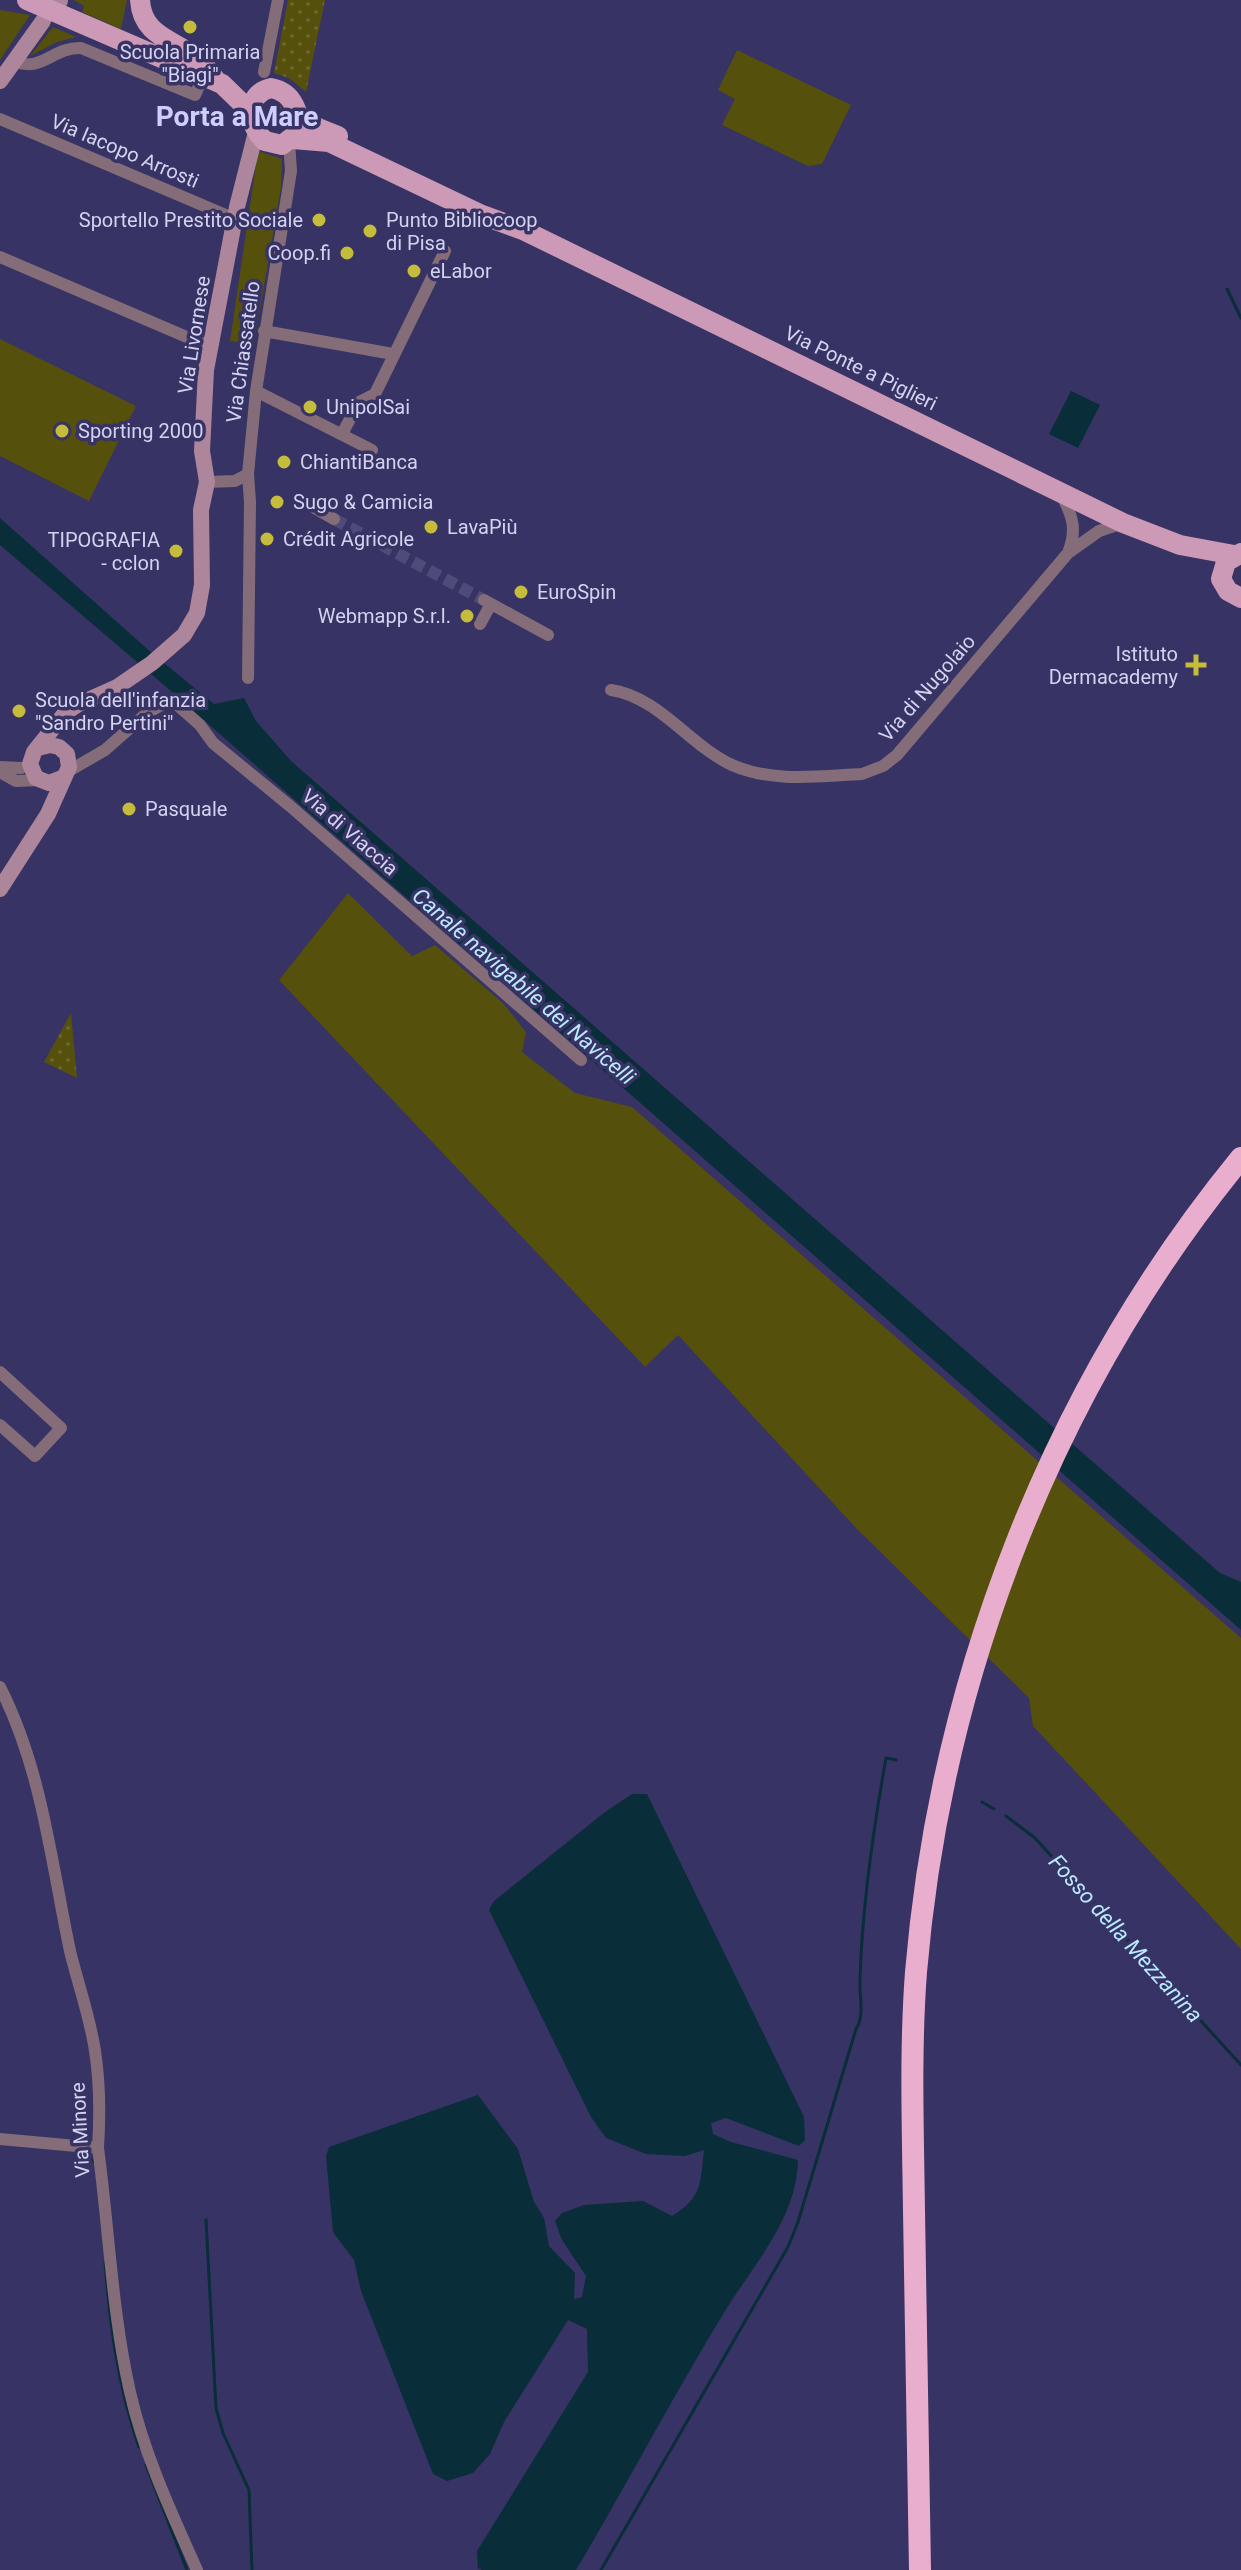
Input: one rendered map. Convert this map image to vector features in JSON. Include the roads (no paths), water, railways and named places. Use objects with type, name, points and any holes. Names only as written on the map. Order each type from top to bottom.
[{"type":"highway","points":[[933,2570],[925,2064],[927,2025],[934,1921],[967,1714],[984,1632],[1019,1537],[1081,1401],[1128,1317],[1162,1265],[1241,1158]]},
{"type":"highway","points":[[920,2570],[913,2022],[931,1847],[946,1769],[1049,1499],[1080,1435],[1162,1291],[1241,1181]]},
{"type":"main road","points":[[36,8],[62,6],[214,81],[263,81],[285,93],[293,103],[298,115],[298,127],[291,140],[274,145],[261,138],[254,122],[214,81],[196,58],[164,41],[153,31],[142,13],[140,0]]},
{"type":"main road","points":[[254,122],[256,97],[263,81]]},
{"type":"main road","name":"Via Ponte a Piglieri","points":[[298,115],[318,128],[504,216],[523,230]]},
{"type":"main road","name":"Via Ponte a Piglieri","points":[[291,140],[329,142],[482,215],[523,230],[1123,523],[1180,545],[1238,554]]},
{"type":"main road","name":"Via Ponte a Piglieri","points":[[1180,545],[1201,559],[1230,589]]},
{"type":"main road","points":[[1230,589],[1226,562],[1238,554]]},
{"type":"street","points":[[263,81],[278,4],[264,0]]},
{"type":"street","points":[[1,78],[13,61],[36,8]]},
{"type":"street","points":[[13,61],[32,66],[60,51],[81,48],[195,95],[214,81]]},
{"type":"street","name":"Via Iacopo Arrosti","points":[[0,119],[235,219]]},
{"type":"street","name":"Via Livornese","points":[[26,764],[72,707],[129,680],[176,644],[189,627],[200,602],[201,510],[207,482],[202,423],[210,347],[254,122]]},
{"type":"street","name":"Via Chiassatello","points":[[248,678],[248,474],[264,331],[291,171],[291,140]]},
{"type":"street","points":[[342,434],[359,402],[375,394],[445,251]]},
{"type":"street","points":[[0,257],[210,347]]},
{"type":"street","points":[[264,331],[393,354]]},
{"type":"street","points":[[256,391],[372,450]]},
{"type":"street","points":[[207,482],[235,481],[248,474]]},
{"type":"street","points":[[1060,491],[1074,522],[1075,532],[1068,553]]},
{"type":"street","points":[[304,502],[334,519]]},
{"type":"street","name":"Via di Nugolaio","points":[[611,690],[644,702],[717,755],[741,768],[784,777],[873,771],[897,755],[1068,553],[1099,531],[1123,523]]},
{"type":"street","points":[[1230,589],[1241,609]]},
{"type":"street","points":[[480,624],[487,602],[548,635]]},
{"type":"street","name":"Via di Viaccia","points":[[65,775],[105,750],[154,708],[174,702],[200,725],[213,743],[290,806],[581,1060]]},
{"type":"street","points":[[0,889],[49,812],[65,775],[69,763],[62,717]]},
{"type":"street","points":[[0,769],[26,764],[50,745],[88,758]]},
{"type":"street","points":[[26,764],[40,780],[49,812]]},
{"type":"street","points":[[40,780],[49,783],[65,775]]},
{"type":"street","points":[[0,1372],[61,1428],[35,1456],[0,1425]]},
{"type":"street","name":"Via Minore","points":[[0,1687],[19,1729],[40,1795],[70,1950],[95,2051],[98,2148],[120,2341],[130,2394],[153,2469],[197,2570]]},
{"type":"street","points":[[0,2139],[98,2148]]},
{"type":"water","points":[[1071,391],[1100,405],[1078,448],[1049,434]]},
{"type":"water","name":"Canale navigabile dei Navicelli","points":[[0,518],[214,704],[244,698],[256,721],[291,761],[1220,1573],[1241,1582],[1241,1630],[164,685],[0,545]]},
{"type":"water","points":[[632,1794],[647,1794],[804,2117],[805,2140],[799,2146],[726,2118],[711,2123],[713,2134],[731,2142],[798,2160],[796,2182],[781,2223],[703,2348],[576,2570],[482,2570],[478,2568],[477,2551],[588,2372],[587,2329],[568,2320],[504,2422],[490,2454],[473,2473],[447,2481],[433,2474],[361,2291],[354,2260],[333,2232],[326,2156],[329,2147],[478,2095],[518,2149],[534,2202],[544,2218],[549,2246],[575,2273],[574,2299],[582,2297],[586,2276],[562,2240],[555,2221],[562,2213],[584,2205],[643,2201],[672,2216],[690,2202],[698,2188],[704,2150],[685,2156],[646,2154],[606,2138],[591,2117],[489,1910],[494,1901]]},
{"type":"waterway","points":[[1227,289],[1241,318]]},
{"type":"waterway","points":[[601,2570],[788,2247],[798,2222],[859,2024],[863,1924],[873,1841],[886,1758],[896,1760]]},
{"type":"waterway","points":[[982,1802],[994,1809]]},
{"type":"waterway","name":"Fosso della Mezzanina","points":[[1006,1816],[1035,1838],[1241,2065]]},
{"type":"waterway","points":[[87,2155],[95,2163]]},
{"type":"waterway","points":[[206,2220],[216,2408],[223,2433],[249,2490],[252,2570]]},
{"type":"waterway","points":[[105,2262],[116,2356],[139,2447]]},
{"type":"waterway","points":[[146,2465],[187,2570]]},
{"type":"tunnel","points":[[334,519],[484,600]]},
{"type":"place","name":"Scuola Primaria \"Biagi\"","points":[[190,27]]},
{"type":"place","name":"Sportello Prestito Sociale","points":[[319,220]]},
{"type":"place","name":"Punto Bibliocoop di Pisa","points":[[370,231]]},
{"type":"place","name":"Coop.fi","points":[[347,253]]},
{"type":"place","name":"eLabor","points":[[414,271]]},
{"type":"place","name":"UnipolSai","points":[[310,407]]},
{"type":"place","name":"Sporting 2000","points":[[62,431]]},
{"type":"place","name":"ChiantiBanca","points":[[284,462]]},
{"type":"place","name":"Sugo & Camicia","points":[[277,502]]},
{"type":"place","name":"LavaPiù","points":[[431,527]]},
{"type":"place","name":"Crédit Agricole","points":[[267,539]]},
{"type":"place","name":"TIPOGRAFIA - cclon","points":[[176,551]]},
{"type":"place","name":"EuroSpin","points":[[521,592]]},
{"type":"place","name":"Webmapp S.r.l.","points":[[467,616]]},
{"type":"place","name":"Istituto Dermacademy","points":[[1196,665]]},
{"type":"place","name":"Scuola dell'infanzia \"Sandro Pertini\"","points":[[19,711]]},
{"type":"place","name":"Pasquale","points":[[129,809]]},
{"type":"district","name":"Porta a Mare","points":[[237,116]]}]
